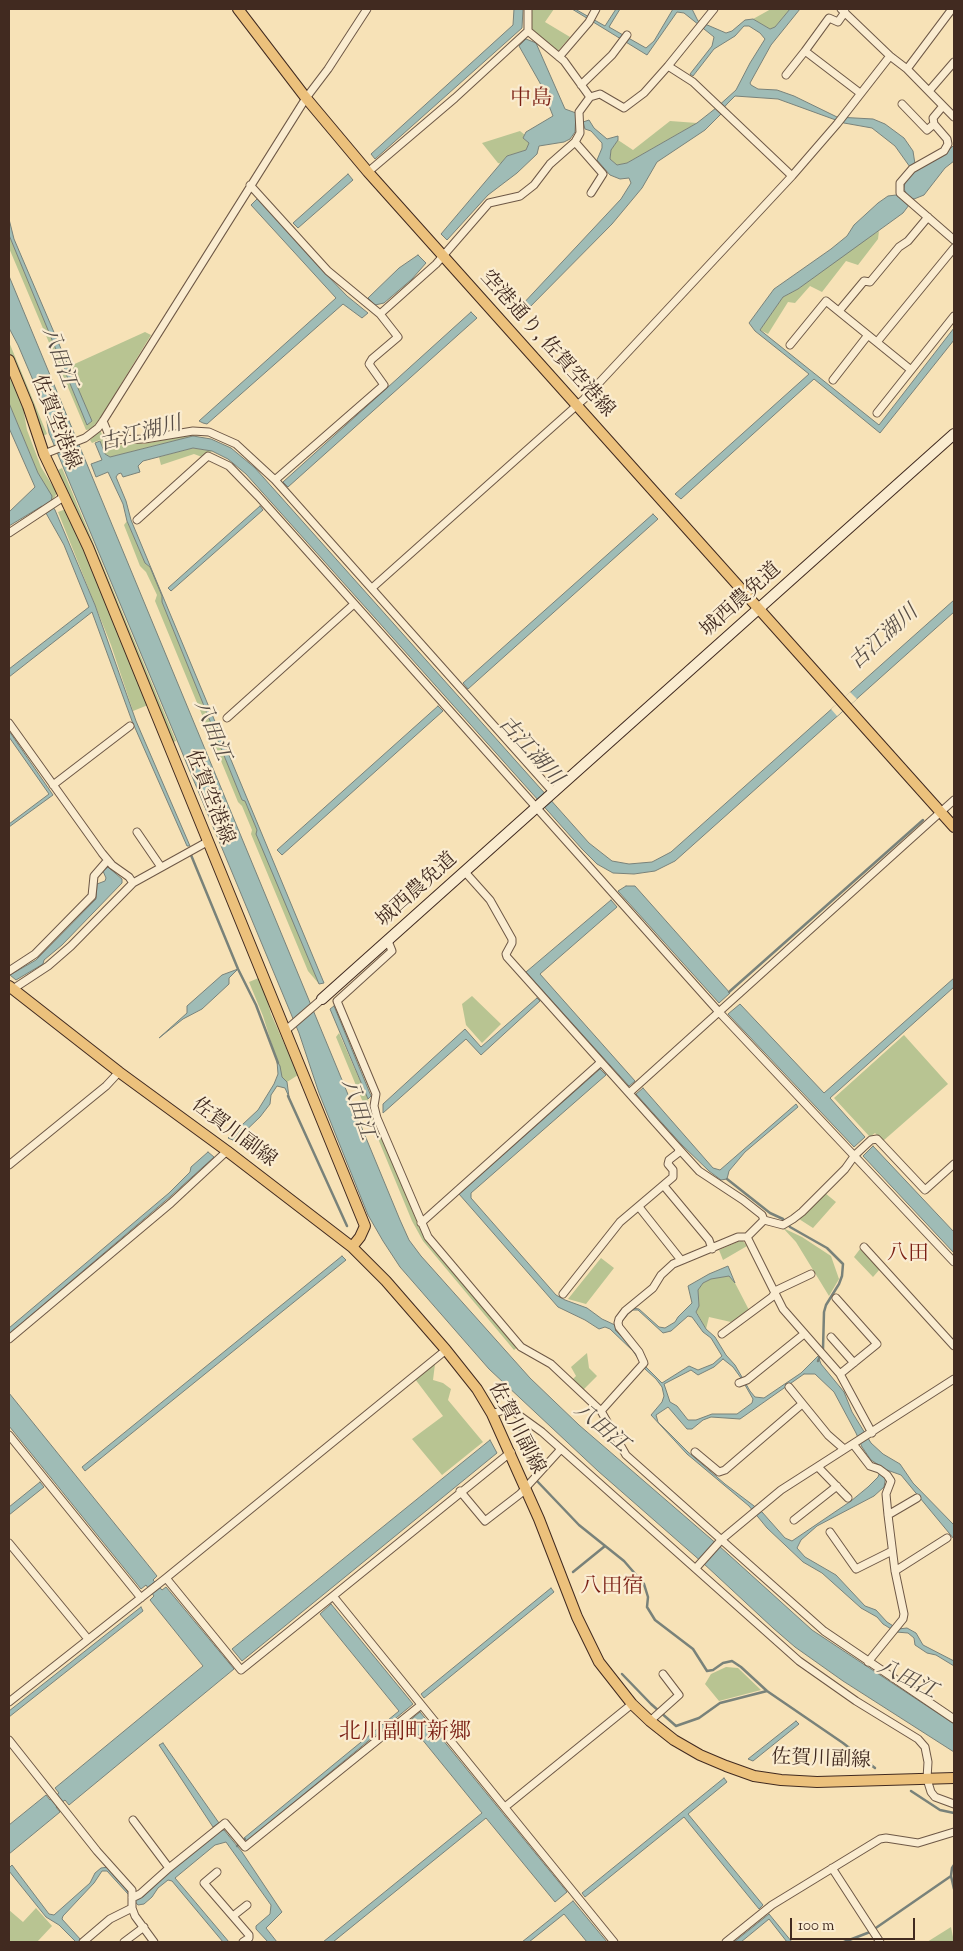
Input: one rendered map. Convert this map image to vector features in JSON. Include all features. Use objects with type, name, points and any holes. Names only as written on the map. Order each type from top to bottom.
[{"type":"main road","name":"空港通り, 佐賀空港線","points":[[238,9],[306,98],[368,172],[941,812]]},
{"type":"main road","name":"佐賀空港線","points":[[9,360],[88,547],[365,1226],[360,1237],[352,1247]]},
{"type":"main road","points":[[941,812],[954,828]]},
{"type":"main road","name":"佐賀川副線","points":[[11,987],[119,1072],[227,1151],[352,1247],[386,1281],[477,1389],[511,1452],[532,1481],[577,1617],[599,1662],[632,1704],[656,1714],[674,1740],[700,1755],[726,1766],[754,1776],[780,1780],[817,1782],[954,1778]]},
{"type":"street","points":[[48,453],[91,434],[103,421],[250,185],[306,98],[328,69],[367,9]]},
{"type":"street","points":[[368,172],[455,98],[528,31],[528,9]]},
{"type":"street","points":[[380,314],[436,264],[489,203],[520,196],[534,185],[550,164],[575,142],[580,133],[579,112],[590,97],[600,94],[624,108],[644,93],[714,9]]},
{"type":"street","points":[[907,69],[952,9]]},
{"type":"street","points":[[786,75],[829,18],[838,22],[843,11],[890,56],[907,69],[949,112]]},
{"type":"street","points":[[560,57],[592,15]]},
{"type":"street","points":[[528,31],[560,57],[590,97]]},
{"type":"street","points":[[581,85],[612,55],[627,35]]},
{"type":"street","points":[[805,51],[860,93]]},
{"type":"street","points":[[372,588],[577,405],[792,176],[837,124],[890,56]]},
{"type":"street","points":[[929,91],[954,62]]},
{"type":"street","points":[[668,66],[693,82],[792,176]]},
{"type":"street","points":[[902,104],[928,130],[934,124]]},
{"type":"street","points":[[954,106],[949,112],[933,118],[934,124],[947,140],[948,144],[944,150],[915,167],[900,183],[900,193],[954,239]]},
{"type":"street","points":[[575,142],[603,174],[591,193]]},
{"type":"street","points":[[250,185],[328,271],[380,314],[398,337],[372,359],[369,364],[384,385],[275,480]]},
{"type":"street","points":[[839,311],[864,281],[870,282],[899,247],[908,241],[928,217]]},
{"type":"street","points":[[877,342],[954,248]]},
{"type":"street","points":[[790,345],[826,301],[911,370]]},
{"type":"street","points":[[877,413],[954,316]]},
{"type":"street","points":[[833,380],[868,335]]},
{"type":"street","points":[[103,421],[112,440],[145,439],[193,431],[209,432],[236,444],[275,480],[554,793]]},
{"type":"street","name":"城西農免道","points":[[322,999],[954,434]]},
{"type":"street","points":[[137,520],[208,456],[229,466],[258,496],[719,1012],[954,1262]]},
{"type":"street","points":[[9,533],[65,496]]},
{"type":"street","points":[[227,718],[354,604]]},
{"type":"street","points":[[9,723],[108,861],[129,877],[133,883]]},
{"type":"street","points":[[53,785],[130,726]]},
{"type":"street","points":[[630,1093],[954,800]]},
{"type":"street","points":[[137,832],[160,867]]},
{"type":"street","points":[[11,987],[48,966],[71,946],[133,883],[207,842]]},
{"type":"street","points":[[9,971],[35,954],[92,896],[94,876],[108,861]]},
{"type":"street","points":[[465,872],[490,900],[512,939],[506,954],[507,957],[699,1171],[744,1200],[762,1215],[764,1220]]},
{"type":"street","points":[[388,941],[392,951],[336,1001],[376,1094],[374,1106],[377,1118],[421,1223],[435,1248],[521,1347],[551,1364],[601,1411],[626,1454],[824,1631],[954,1720]]},
{"type":"street","points":[[285,1031],[322,999]]},
{"type":"street","points":[[421,1223],[601,1062]]},
{"type":"street","points":[[9,1165],[106,1086],[119,1072]]},
{"type":"street","points":[[764,1220],[786,1223],[808,1206],[871,1140],[877,1139],[925,1190],[954,1164]]},
{"type":"street","points":[[563,1294],[620,1222],[673,1177],[673,1170],[668,1164],[669,1160],[678,1153],[679,1149]]},
{"type":"street","points":[[9,1339],[171,1203],[227,1151]]},
{"type":"street","points":[[664,1186],[709,1240],[712,1249]]},
{"type":"street","points":[[639,1207],[681,1260]]},
{"type":"street","points":[[601,1411],[643,1366],[639,1352],[618,1325],[625,1311],[653,1288],[667,1268],[681,1260],[738,1237],[747,1237],[764,1220]]},
{"type":"street","points":[[747,1237],[783,1309],[840,1374],[870,1434]]},
{"type":"street","points":[[864,1247],[954,1346]]},
{"type":"street","points":[[722,1334],[777,1290],[811,1274]]},
{"type":"street","points":[[836,1298],[877,1344],[840,1374]]},
{"type":"street","points":[[739,1383],[747,1380],[804,1334]]},
{"type":"street","points":[[831,1337],[854,1363]]},
{"type":"street","points":[[9,1702],[166,1578],[446,1350]]},
{"type":"street","points":[[696,1568],[722,1539],[759,1506],[844,1449],[954,1380]]},
{"type":"street","points":[[789,1387],[828,1435],[844,1449]]},
{"type":"street","points":[[695,1452],[719,1472],[725,1470],[802,1404]]},
{"type":"street","points":[[492,1414],[506,1409],[513,1411],[542,1432],[799,1661],[856,1701],[918,1739],[926,1747],[928,1762],[927,1779],[930,1792],[935,1797],[954,1803]]},
{"type":"street","points":[[9,1435],[141,1598]]},
{"type":"street","points":[[855,1443],[870,1466],[879,1469],[891,1481],[886,1494],[888,1515],[895,1571],[904,1614],[903,1619],[868,1662]]},
{"type":"street","points":[[460,1491],[485,1521],[532,1481],[561,1449]]},
{"type":"street","points":[[166,1578],[241,1670],[460,1491],[511,1452]]},
{"type":"street","points":[[818,1466],[848,1498]]},
{"type":"street","points":[[794,1520],[837,1486]]},
{"type":"street","points":[[888,1515],[917,1498]]},
{"type":"street","points":[[830,1532],[856,1569],[892,1550]]},
{"type":"street","points":[[895,1571],[947,1538]]},
{"type":"street","points":[[9,1542],[88,1639]]},
{"type":"street","points":[[333,1596],[614,1942]]},
{"type":"street","points":[[656,1714],[679,1695],[663,1674]]},
{"type":"street","points":[[505,1807],[632,1704]]},
{"type":"street","points":[[83,1942],[225,1823],[245,1847],[421,1705]]},
{"type":"street","points":[[9,1740],[61,1806],[132,1890],[135,1916],[154,1942]]},
{"type":"street","points":[[133,1820],[169,1868]]},
{"type":"street","points":[[726,1942],[772,1905],[880,1839],[886,1838],[918,1843],[954,1832]]},
{"type":"street","points":[[832,1868],[880,1942]]},
{"type":"street","points":[[217,1872],[204,1883],[249,1935],[249,1938],[243,1942]]},
{"type":"street","points":[[233,1916],[247,1905]]},
{"type":"street","points":[[124,1942],[144,1928]]},
{"type":"green space","points":[[532,9],[554,9],[545,22],[570,37],[558,51],[531,31]]},
{"type":"green space","points":[[771,9],[790,9],[775,27],[770,29],[753,19]]},
{"type":"green space","points":[[670,121],[697,123],[627,163],[617,165],[610,159],[611,150],[618,140],[633,150]]},
{"type":"green space","points":[[520,131],[525,135],[523,138],[529,143],[526,150],[507,156],[501,164],[498,163],[482,143]]},
{"type":"green space","points":[[879,231],[878,239],[858,265],[846,261],[822,292],[810,286],[795,303],[788,302],[768,334],[760,330],[783,297],[798,289],[855,246]]},
{"type":"green space","points":[[9,235],[87,424],[92,421],[68,367],[145,332],[151,335],[99,420],[91,429],[86,430],[9,248]]},
{"type":"green space","points":[[9,342],[47,434],[43,436],[9,354]]},
{"type":"green space","points":[[9,372],[22,402],[27,430],[41,467],[57,493],[51,503],[51,496],[38,473],[9,403]]},
{"type":"green space","points":[[100,430],[108,448],[137,442],[143,444],[193,436],[110,457],[105,454],[100,440],[92,443],[90,440]]},
{"type":"green space","points":[[193,448],[212,451],[202,457],[194,454],[161,465],[159,457]]},
{"type":"green space","points":[[62,468],[176,741],[171,743],[58,470]]},
{"type":"green space","points":[[66,509],[148,705],[133,711],[111,645],[58,512]]},
{"type":"green space","points":[[127,521],[145,563],[150,567],[162,596],[162,602],[242,800],[245,801],[319,984],[308,971],[251,834],[252,830],[242,806],[238,802],[155,601],[157,595],[146,572],[140,566],[124,525]]},
{"type":"green space","points":[[261,977],[271,1014],[298,1075],[287,1082],[282,1077],[263,1016],[249,982]]},
{"type":"green space","points":[[472,996],[501,1024],[482,1043],[466,1025],[462,1004]]},
{"type":"green space","points":[[339,1033],[368,1099],[369,1107],[419,1227],[428,1244],[518,1347],[514,1350],[423,1241],[412,1221],[336,1037]]},
{"type":"green space","points":[[904,1035],[948,1084],[883,1141],[875,1133],[870,1137],[834,1098]]},
{"type":"green space","points":[[825,1193],[836,1202],[813,1228],[799,1219]]},
{"type":"green space","points":[[783,1228],[802,1237],[831,1256],[839,1279],[829,1296],[796,1242]]},
{"type":"green space","points":[[742,1240],[747,1246],[723,1260],[719,1250]]},
{"type":"green space","points":[[860,1249],[880,1269],[873,1277],[854,1257]]},
{"type":"green space","points":[[601,1258],[614,1268],[586,1304],[568,1299]]},
{"type":"green space","points":[[729,1276],[735,1283],[749,1310],[731,1322],[709,1317],[706,1329],[696,1311],[699,1306],[698,1290],[703,1283],[711,1279]]},
{"type":"green space","points":[[587,1353],[589,1368],[597,1376],[583,1390],[572,1380],[576,1376],[571,1367]]},
{"type":"green space","points":[[435,1364],[433,1380],[443,1383],[451,1389],[448,1400],[483,1442],[442,1475],[412,1439],[443,1416],[415,1379]]},
{"type":"green space","points":[[726,1667],[738,1668],[761,1690],[719,1701],[705,1684],[711,1674]]},
{"type":"green space","points":[[36,1908],[52,1926],[37,1942],[10,1942],[9,1910],[23,1922]]},
{"type":"green space","points":[[951,1927],[954,1942],[927,1942]]},
{"type":"water","points":[[514,9],[523,9],[522,28],[375,159],[371,154],[513,25]]},
{"type":"water","points":[[572,9],[605,26],[616,9],[620,9],[609,27],[646,48],[654,41],[673,9],[692,9],[698,21],[726,33],[732,31],[745,20],[753,19],[770,29],[775,27],[790,9],[800,9],[771,45],[750,83],[751,85],[758,89],[777,90],[794,96],[837,117],[873,119],[885,124],[904,138],[913,151],[915,164],[919,168],[943,156],[954,145],[954,161],[945,168],[924,195],[914,199],[911,198],[908,202],[909,205],[903,213],[798,289],[783,297],[760,330],[879,425],[954,328],[954,340],[880,433],[814,379],[681,499],[675,494],[809,374],[755,331],[749,323],[774,289],[847,236],[854,225],[878,203],[888,196],[896,195],[901,197],[906,193],[904,189],[905,182],[910,167],[895,146],[872,128],[844,123],[778,99],[735,96],[705,130],[657,162],[642,188],[612,224],[520,317],[508,303],[504,304],[501,300],[509,295],[520,307],[621,199],[631,183],[629,178],[620,179],[610,175],[597,160],[602,143],[591,131],[585,129],[583,122],[589,120],[594,128],[607,139],[618,136],[618,140],[611,150],[610,159],[617,165],[627,163],[697,123],[716,108],[736,90],[765,39],[760,33],[749,26],[744,26],[735,36],[714,49],[693,76],[690,74],[712,46],[714,37],[684,13],[677,12],[647,55]]},
{"type":"water","points":[[526,39],[536,43],[565,109],[576,113],[575,132],[570,139],[564,142],[539,146],[537,154],[517,173],[488,195],[447,240],[441,234],[507,156],[526,150],[529,143],[523,138],[526,132],[553,116],[540,83],[519,46]]},
{"type":"water","points":[[348,174],[353,180],[298,228],[293,223]]},
{"type":"water","points":[[258,198],[347,296],[368,313],[362,318],[343,304],[207,424],[199,421],[336,298],[251,205]]},
{"type":"water","points":[[9,219],[14,239],[92,421],[87,425],[9,235]]},
{"type":"water","points":[[418,255],[426,263],[412,279],[384,303],[375,305],[368,298],[399,268]]},
{"type":"water","points":[[9,276],[409,1240],[421,1256],[530,1378],[579,1425],[718,1545],[812,1630],[954,1724],[954,1752],[843,1681],[795,1647],[773,1628],[703,1563],[598,1471],[489,1369],[400,1267],[383,1241],[368,1215],[319,1093],[299,1033],[49,433],[44,406],[9,328]]},
{"type":"water","points":[[471,312],[477,318],[288,487],[283,482]]},
{"type":"water","points":[[9,403],[38,473],[52,496],[51,504],[95,605],[136,721],[190,846],[187,846],[132,721],[92,612],[9,677],[9,669],[89,607],[64,545],[42,506],[9,526],[9,512],[35,487],[9,428]]},
{"type":"water","points":[[193,436],[211,439],[231,448],[255,468],[589,843],[612,861],[629,864],[652,862],[671,852],[954,600],[954,612],[675,861],[655,871],[634,874],[613,873],[597,864],[582,849],[246,474],[228,459],[212,451],[193,448],[143,461],[138,466],[140,472],[123,477],[121,473],[118,474],[116,477],[126,501],[131,520],[324,983],[319,984],[256,834],[257,830],[245,801],[242,800],[162,602],[162,596],[150,567],[145,563],[127,521],[123,504],[108,472],[96,477],[91,464],[102,460],[95,443],[100,441],[105,454],[110,457]]},
{"type":"water","points":[[260,506],[263,510],[171,591],[168,588]]},
{"type":"water","points":[[653,514],[658,519],[468,689],[463,683]]},
{"type":"water","points":[[438,706],[443,711],[282,855],[277,850]]},
{"type":"water","points":[[9,731],[53,795],[9,827],[9,824],[49,794],[9,737]]},
{"type":"water","points":[[108,867],[122,879],[122,883],[62,945],[44,960],[43,964],[16,980],[10,975],[36,960],[96,899],[97,884],[105,881],[106,878],[103,871]]},
{"type":"water","points":[[626,886],[635,886],[730,993],[719,1003],[618,891]]},
{"type":"water","points":[[611,900],[617,907],[540,974],[635,1081],[629,1086],[526,972]]},
{"type":"water","points":[[238,969],[229,978],[229,984],[202,1009],[183,1019],[159,1038],[187,1013],[187,1006],[222,975]]},
{"type":"water","points":[[954,978],[954,987],[830,1098],[865,1137],[854,1147],[728,1014],[740,1004],[824,1093]]},
{"type":"water","points":[[537,998],[540,1001],[481,1055],[466,1039],[383,1113],[383,1104],[465,1029],[481,1047]]},
{"type":"water","points":[[334,1006],[371,1096],[368,1099],[330,1009]]},
{"type":"water","points":[[277,1061],[282,1077],[287,1082],[289,1097],[285,1088],[277,1086],[271,1095],[270,1104],[260,1117],[235,1141],[228,1138],[258,1110],[278,1074]]},
{"type":"water","points":[[600,1069],[606,1075],[471,1193],[471,1198],[556,1295],[587,1308],[602,1319],[615,1325],[633,1308],[639,1309],[659,1327],[665,1328],[675,1322],[692,1303],[688,1286],[728,1266],[735,1283],[729,1276],[711,1279],[703,1283],[698,1290],[699,1306],[696,1312],[706,1329],[715,1337],[726,1355],[735,1365],[755,1397],[764,1398],[801,1373],[818,1356],[821,1364],[844,1392],[852,1412],[871,1443],[883,1454],[900,1464],[913,1483],[954,1525],[954,1539],[901,1475],[887,1470],[884,1487],[874,1496],[817,1526],[801,1540],[797,1548],[805,1557],[836,1575],[865,1606],[876,1610],[887,1622],[898,1629],[907,1628],[916,1633],[923,1645],[954,1661],[954,1666],[915,1645],[914,1638],[908,1633],[896,1632],[883,1624],[877,1617],[861,1608],[822,1573],[803,1562],[767,1528],[749,1506],[687,1454],[651,1415],[662,1402],[664,1396],[662,1387],[645,1369],[633,1351],[610,1329],[605,1327],[599,1329],[558,1307],[459,1194]],"holes":[[[633,1310],[638,1310],[663,1333],[671,1331],[688,1316],[692,1317],[703,1332],[711,1338],[722,1356],[713,1364],[698,1370],[689,1366],[662,1383],[646,1367],[634,1349],[615,1330]],[[723,1359],[733,1367],[753,1399],[752,1403],[737,1414],[712,1414],[696,1420],[688,1420],[677,1406],[670,1402],[664,1384],[691,1370],[698,1375],[714,1367]],[[804,1374],[815,1374],[834,1392],[862,1447],[871,1460],[882,1467],[878,1477],[851,1501],[792,1541],[785,1538],[762,1512],[725,1484],[688,1452],[658,1422],[656,1415],[668,1407],[687,1429],[692,1429],[703,1420],[711,1417],[740,1419]]]},
{"type":"water","points":[[643,1088],[713,1168],[720,1170],[796,1104],[798,1107],[745,1152],[729,1171],[727,1179],[721,1180],[682,1145],[636,1094]]},
{"type":"water","points":[[873,1146],[954,1232],[954,1253],[863,1156]]},
{"type":"water","points":[[208,1152],[214,1157],[9,1334],[9,1328],[169,1193],[190,1172],[191,1167]]},
{"type":"water","points":[[342,1256],[346,1260],[85,1471],[82,1467]]},
{"type":"water","points":[[9,1393],[157,1576],[153,1580],[162,1590],[166,1587],[234,1669],[69,1805],[65,1800],[56,1807],[60,1812],[9,1854],[9,1825],[46,1795],[50,1800],[59,1793],[55,1788],[203,1666],[150,1600],[154,1596],[146,1585],[141,1589],[9,1426]]},
{"type":"water","points":[[490,1440],[497,1453],[242,1661],[232,1649]]},
{"type":"water","points":[[40,1482],[44,1487],[9,1515],[9,1507]]},
{"type":"water","points":[[551,1588],[554,1592],[424,1698],[421,1694]]},
{"type":"water","points":[[331,1604],[413,1704],[247,1841],[244,1838],[399,1711],[320,1614]]},
{"type":"water","points":[[141,1607],[143,1611],[9,1717],[9,1711]]},
{"type":"water","points":[[420,1712],[567,1892],[555,1902],[486,1818],[333,1942],[323,1942],[482,1813],[408,1722]]},
{"type":"water","points":[[796,1721],[799,1724],[753,1761],[748,1759]]},
{"type":"water","points":[[163,1743],[219,1823],[213,1827],[159,1745]]},
{"type":"water","points":[[724,1778],[727,1782],[688,1814],[763,1905],[759,1909],[684,1817],[585,1897],[582,1893]]},
{"type":"water","points":[[224,1830],[242,1852],[282,1912],[266,1928],[277,1942],[268,1942],[256,1929],[256,1926],[270,1914],[271,1905],[226,1842],[215,1845],[175,1878],[229,1942],[223,1942],[172,1881],[168,1880],[144,1904],[138,1905],[107,1871],[102,1871],[94,1883],[63,1916],[62,1919],[81,1940],[81,1942],[76,1942],[59,1925],[46,1917],[9,1871],[12,1865],[49,1914],[54,1915],[90,1883],[95,1873],[101,1868],[109,1867],[126,1887],[127,1891],[137,1900],[143,1897],[170,1871],[220,1831]]},
{"type":"water","points":[[573,1901],[607,1942],[587,1942],[564,1914],[529,1942],[522,1942]]},
{"type":"water","points":[[769,1914],[792,1942],[787,1942],[769,1919],[741,1942],[734,1942]]},
{"type":"pier","points":[[850,692],[857,699],[837,716],[831,709]]},
{"type":"waterway","points":[[729,992],[923,820]]},
{"type":"waterway","points":[[191,855],[238,969],[256,1005],[278,1063]]},
{"type":"waterway","points":[[288,1096],[347,1226]]},
{"type":"waterway","points":[[727,1179],[770,1213],[783,1219],[790,1227],[827,1248],[843,1264],[839,1284],[826,1305],[824,1312],[823,1349],[818,1361]]},
{"type":"waterway","points":[[518,1425],[537,1481],[579,1525],[624,1561],[644,1584],[648,1597],[647,1607],[655,1620],[693,1649],[707,1671],[732,1661],[767,1691],[843,1743],[875,1768]]},
{"type":"waterway","points":[[573,1572],[605,1546]]},
{"type":"waterway","points":[[622,1674],[676,1726],[699,1718],[720,1703],[767,1691]]},
{"type":"waterway","points":[[911,1791],[940,1810],[954,1813]]},
{"type":"waterway","points":[[237,1846],[245,1839]]},
{"type":"waterway","points":[[954,1865],[951,1876],[954,1889]]},
{"type":"waterway","points":[[844,1942],[870,1932],[951,1876]]},
{"type":"district","name":"中島","points":[[531,100]]},
{"type":"district","name":"八田","points":[[908,1255]]},
{"type":"district","name":"八田宿","points":[[612,1588]]},
{"type":"district","name":"北川副町新郷","points":[[405,1734]]},
{"type":"water label","name":"八田江","points":[[57,358]]},
{"type":"water label","name":"古江湖川","points":[[141,436]]},
{"type":"water label","name":"古江湖川","points":[[885,639]]},
{"type":"water label","name":"八田江","points":[[210,731]]},
{"type":"water label","name":"古江湖川","points":[[529,752]]},
{"type":"water label","name":"八田江","points":[[356,1110]]},
{"type":"water label","name":"八田江","points":[[600,1429]]},
{"type":"water label","name":"八田江","points":[[906,1681]]}]
